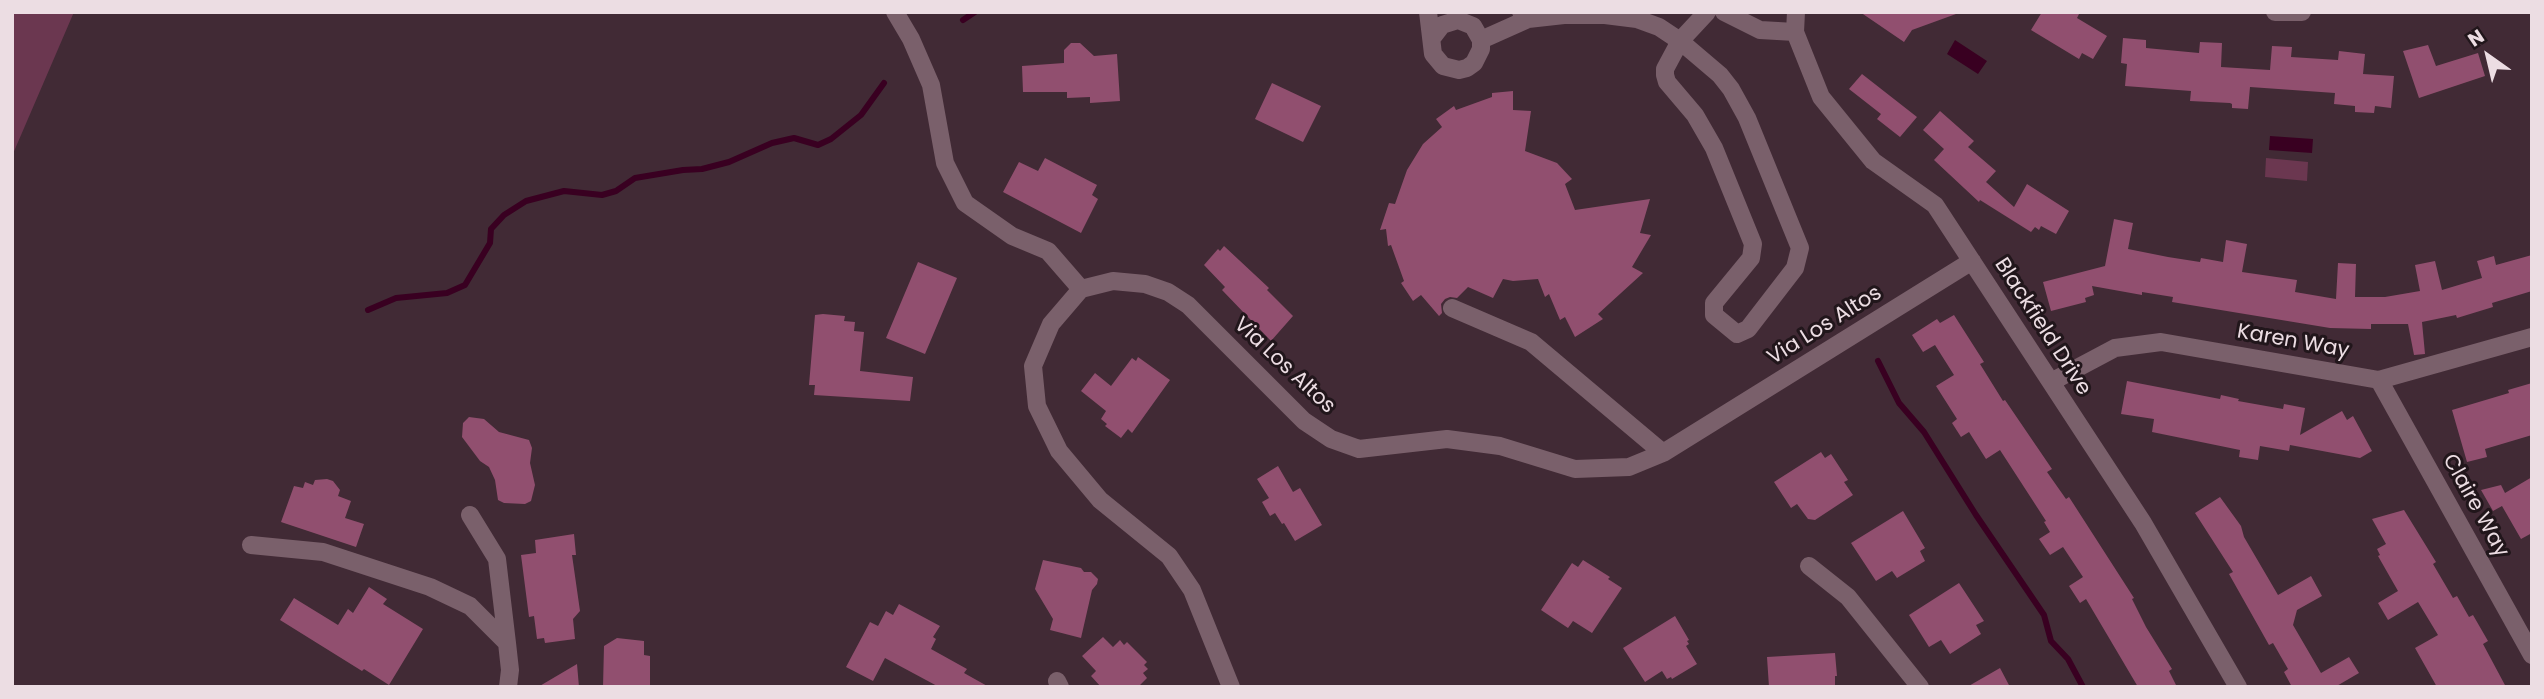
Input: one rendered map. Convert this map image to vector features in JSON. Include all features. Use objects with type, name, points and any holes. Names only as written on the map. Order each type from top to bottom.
[{"type":"street","points":[[895,12],[931,85],[945,163],[965,203],[1012,236],[1048,251],[1081,289],[1051,324],[1033,366],[1037,406],[1059,451],[1100,500],[1169,556],[1192,590],[1231,687]]},
{"type":"street","points":[[1429,12],[1433,54],[1437,61],[1451,69],[1459,70],[1474,63],[1481,49],[1481,40],[1473,26],[1458,20],[1442,24],[1432,38]]},
{"type":"street","points":[[1481,40],[1525,16],[1605,15],[1637,19],[1659,27],[1679,41],[1720,75],[1741,104],[1800,248],[1795,268],[1748,329],[1737,334],[1714,315],[1713,308],[1714,303],[1751,258],[1753,244],[1714,148],[1695,115],[1667,82],[1665,69],[1679,41],[1707,12]]},
{"type":"street","points":[[1724,12],[1760,30],[1795,32]]},
{"type":"street","name":"Blackfield Drive","points":[[1796,12],[1795,32],[1821,97],[1873,161],[1935,205],[2143,523],[2238,687]]},
{"type":"street","points":[[2275,12],[2302,12]]},
{"type":"street","name":"Via Los Altos","points":[[1081,289],[1113,281],[1145,284],[1168,292],[1188,306],[1304,421],[1331,439],[1359,449],[1447,439],[1500,446],[1575,469],[1629,467],[1663,453],[1972,261]]},
{"type":"street","points":[[1452,308],[1531,342],[1663,453]]},
{"type":"street","name":"Karen Way","points":[[2051,382],[2115,348],[2161,342],[2379,380],[2532,337]]},
{"type":"street","name":"Claire Way","points":[[2379,380],[2532,655]]},
{"type":"street","points":[[470,515],[497,559],[508,643],[508,687]]},
{"type":"street","points":[[251,545],[323,552],[430,587],[470,606],[508,643]]},
{"type":"street","points":[[1809,566],[1848,597],[1920,687]]},
{"type":"shaded area","points":[[12,12],[74,12],[12,156]]},
{"type":"shaded area","points":[[1955,40],[1987,61],[1978,74],[1947,54]]},
{"type":"shaded area","points":[[2270,136],[2313,139],[2312,153],[2269,150]]},
{"type":"shaded area","points":[[2266,158],[2308,162],[2307,181],[2265,177]]},
{"type":"building","points":[[1860,12],[1956,14],[1912,30],[1904,42]]},
{"type":"building","points":[[2042,12],[2080,12],[2077,18],[2107,36],[2093,59],[2082,53],[2079,59],[2031,30]]},
{"type":"building","points":[[2123,38],[2146,40],[2146,48],[2199,53],[2200,42],[2222,43],[2221,67],[2270,70],[2272,46],[2292,47],[2291,57],[2338,60],[2339,51],[2365,54],[2363,74],[2394,76],[2391,108],[2375,106],[2374,113],[2355,112],[2355,106],[2334,104],[2335,93],[2250,87],[2248,109],[2232,108],[2230,103],[2190,101],[2191,91],[2125,86],[2127,64],[2121,63]]},
{"type":"building","points":[[1071,43],[1080,43],[1094,56],[1117,54],[1120,101],[1090,103],[1090,97],[1067,98],[1067,92],[1023,92],[1022,66],[1064,63],[1064,50]]},
{"type":"building","points":[[2428,45],[2436,66],[2478,53],[2485,76],[2419,98],[2403,51]]},
{"type":"building","points":[[1862,74],[1917,117],[1900,137],[1877,119],[1881,114],[1849,89]]},
{"type":"building","points":[[1272,83],[1321,106],[1303,142],[1255,119]]},
{"type":"building","points":[[1513,91],[1513,110],[1531,111],[1525,151],[1557,163],[1572,179],[1565,184],[1575,210],[1650,199],[1640,233],[1651,235],[1632,267],[1643,273],[1598,314],[1603,319],[1575,337],[1565,317],[1560,320],[1549,294],[1545,297],[1538,279],[1503,279],[1493,298],[1468,287],[1457,298],[1445,299],[1441,304],[1442,313],[1439,316],[1421,295],[1413,301],[1401,283],[1404,281],[1391,245],[1388,246],[1386,229],[1380,230],[1389,203],[1395,204],[1407,170],[1423,144],[1442,127],[1436,119],[1454,106],[1456,110],[1492,97],[1492,93]]},
{"type":"building","points":[[1940,111],[1974,141],[1968,147],[1996,171],[1986,182],[2014,207],[2027,184],[2069,211],[2056,234],[2041,226],[2039,230],[2035,227],[2031,232],[1980,200],[1979,202],[1934,160],[1944,149],[1923,130]]},
{"type":"building","points":[[1045,158],[1097,185],[1092,195],[1098,199],[1081,233],[1003,192],[1019,162],[1038,171]]},
{"type":"building","points":[[2114,219],[2133,223],[2128,249],[2168,257],[2223,262],[2226,240],[2247,244],[2242,272],[2297,280],[2295,292],[2336,299],[2338,263],[2356,264],[2355,297],[2385,297],[2420,291],[2415,265],[2435,261],[2442,290],[2482,278],[2477,261],[2494,256],[2496,265],[2532,255],[2532,291],[2492,303],[2493,307],[2457,318],[2456,315],[2422,322],[2425,354],[2414,355],[2408,324],[2371,324],[2371,329],[2330,328],[2172,302],[2173,297],[2142,292],[2142,295],[2092,286],[2094,295],[2085,298],[2086,302],[2051,311],[2043,282],[2105,266]]},
{"type":"building","points":[[1224,246],[1269,288],[1267,290],[1293,316],[1271,341],[1222,290],[1225,287],[1204,265]]},
{"type":"building","points":[[918,262],[957,278],[925,354],[886,338]]},
{"type":"building","points":[[815,315],[845,316],[844,321],[855,322],[854,331],[864,332],[860,371],[913,377],[910,401],[814,395],[815,385],[809,385]]},
{"type":"building","points":[[1954,315],[1984,362],[1980,364],[2003,401],[2005,400],[2052,469],[2047,472],[2066,499],[2069,497],[2134,598],[2132,599],[2146,627],[2172,669],[2169,671],[2177,687],[2138,687],[2086,599],[2080,603],[2069,586],[2083,577],[2063,547],[2050,555],[2039,539],[2050,532],[2044,522],[2046,521],[2000,450],[1986,459],[1969,432],[1961,437],[1952,423],[1957,419],[1936,386],[1954,375],[1935,345],[1923,352],[1912,335],[1937,319],[1940,323]]},
{"type":"building","points":[[1138,357],[1170,380],[1132,433],[1128,429],[1121,438],[1105,426],[1107,424],[1101,419],[1106,411],[1081,391],[1095,373],[1111,386],[1132,358],[1136,361]]},
{"type":"building","points":[[2127,381],[2220,399],[2221,395],[2239,399],[2238,401],[2283,409],[2284,404],[2305,408],[2300,435],[2342,411],[2347,420],[2353,416],[2372,451],[2360,458],[2290,445],[2289,451],[2260,446],[2258,460],[2239,457],[2240,450],[2152,432],[2154,419],[2121,414]]},
{"type":"building","points":[[2532,383],[2532,435],[2485,449],[2487,457],[2467,462],[2452,410],[2509,393],[2508,390]]},
{"type":"building","points":[[469,417],[484,419],[499,432],[529,440],[535,485],[531,501],[525,504],[498,500],[495,480],[489,467],[480,461],[462,437],[463,423]]},
{"type":"building","points":[[1821,452],[1825,458],[1831,454],[1848,480],[1844,482],[1853,495],[1815,520],[1808,519],[1797,504],[1791,508],[1774,482]]},
{"type":"building","points":[[1278,466],[1293,492],[1300,488],[1322,525],[1295,541],[1284,523],[1282,524],[1275,513],[1270,516],[1262,502],[1269,498],[1257,479]]},
{"type":"building","points":[[2532,477],[2532,533],[2521,539],[2502,506],[2493,511],[2481,490],[2501,485],[2505,493]]},
{"type":"building","points":[[315,480],[333,481],[340,490],[338,496],[351,501],[345,518],[364,524],[356,547],[281,522],[294,486],[303,488],[305,482],[313,485]]},
{"type":"building","points":[[2220,497],[2241,526],[2244,537],[2278,595],[2311,576],[2322,596],[2297,610],[2293,625],[2321,673],[2349,657],[2359,673],[2335,687],[2292,687],[2284,672],[2288,669],[2273,643],[2269,645],[2229,574],[2233,572],[2195,513]]},
{"type":"building","points":[[2404,510],[2436,562],[2433,564],[2453,598],[2457,596],[2469,617],[2473,615],[2488,641],[2483,644],[2506,687],[2437,687],[2415,648],[2438,635],[2418,602],[2388,620],[2378,603],[2398,591],[2378,556],[2380,555],[2377,549],[2386,544],[2372,519]]},
{"type":"building","points":[[1903,511],[1925,548],[1920,551],[1925,561],[1897,578],[1892,571],[1876,581],[1851,543]]},
{"type":"building","points":[[574,534],[576,555],[572,555],[580,611],[573,619],[575,639],[545,643],[544,638],[537,639],[534,616],[529,617],[521,555],[536,553],[535,540]]},
{"type":"building","points":[[1043,560],[1081,568],[1098,579],[1092,590],[1081,638],[1050,630],[1053,619],[1035,589]]},
{"type":"building","points":[[1583,560],[1622,588],[1592,633],[1573,621],[1568,628],[1541,610],[1572,563],[1578,567]]},
{"type":"building","points":[[1959,583],[1984,621],[1976,625],[1981,634],[1950,654],[1941,640],[1929,647],[1909,615]]},
{"type":"building","points":[[369,587],[387,599],[383,604],[423,629],[389,685],[280,620],[294,598],[338,625],[348,609],[353,613]]},
{"type":"building","points":[[899,604],[940,626],[933,637],[936,639],[931,649],[967,669],[964,673],[989,687],[939,687],[885,658],[873,681],[846,667],[870,622],[878,626],[886,611],[893,615]]},
{"type":"building","points":[[1675,616],[1689,640],[1686,646],[1697,664],[1672,679],[1667,679],[1662,671],[1645,682],[1623,648]]},
{"type":"building","points":[[1103,637],[1113,647],[1120,640],[1124,645],[1127,642],[1147,662],[1144,665],[1148,669],[1143,673],[1147,678],[1138,687],[1101,687],[1091,676],[1096,671],[1082,656]]},
{"type":"building","points":[[617,638],[644,641],[644,655],[650,656],[650,687],[603,687],[604,646]]},
{"type":"building","points":[[1835,653],[1835,687],[1769,687],[1767,657]]},
{"type":"building","points":[[577,664],[579,687],[538,687]]},
{"type":"building","points":[[2000,668],[2010,687],[1967,687]]},
{"type":"waterway","points":[[963,20],[975,12]]},
{"type":"waterway","points":[[368,310],[396,298],[447,293],[465,285],[490,243],[491,229],[504,215],[526,201],[564,191],[602,195],[616,191],[635,178],[702,169],[729,162],[772,143],[794,138],[818,145],[831,139],[861,115],[884,83]]},
{"type":"waterway","points":[[1878,361],[1899,403],[1924,432],[2044,615],[2051,641],[2068,659],[2083,687]]}]
